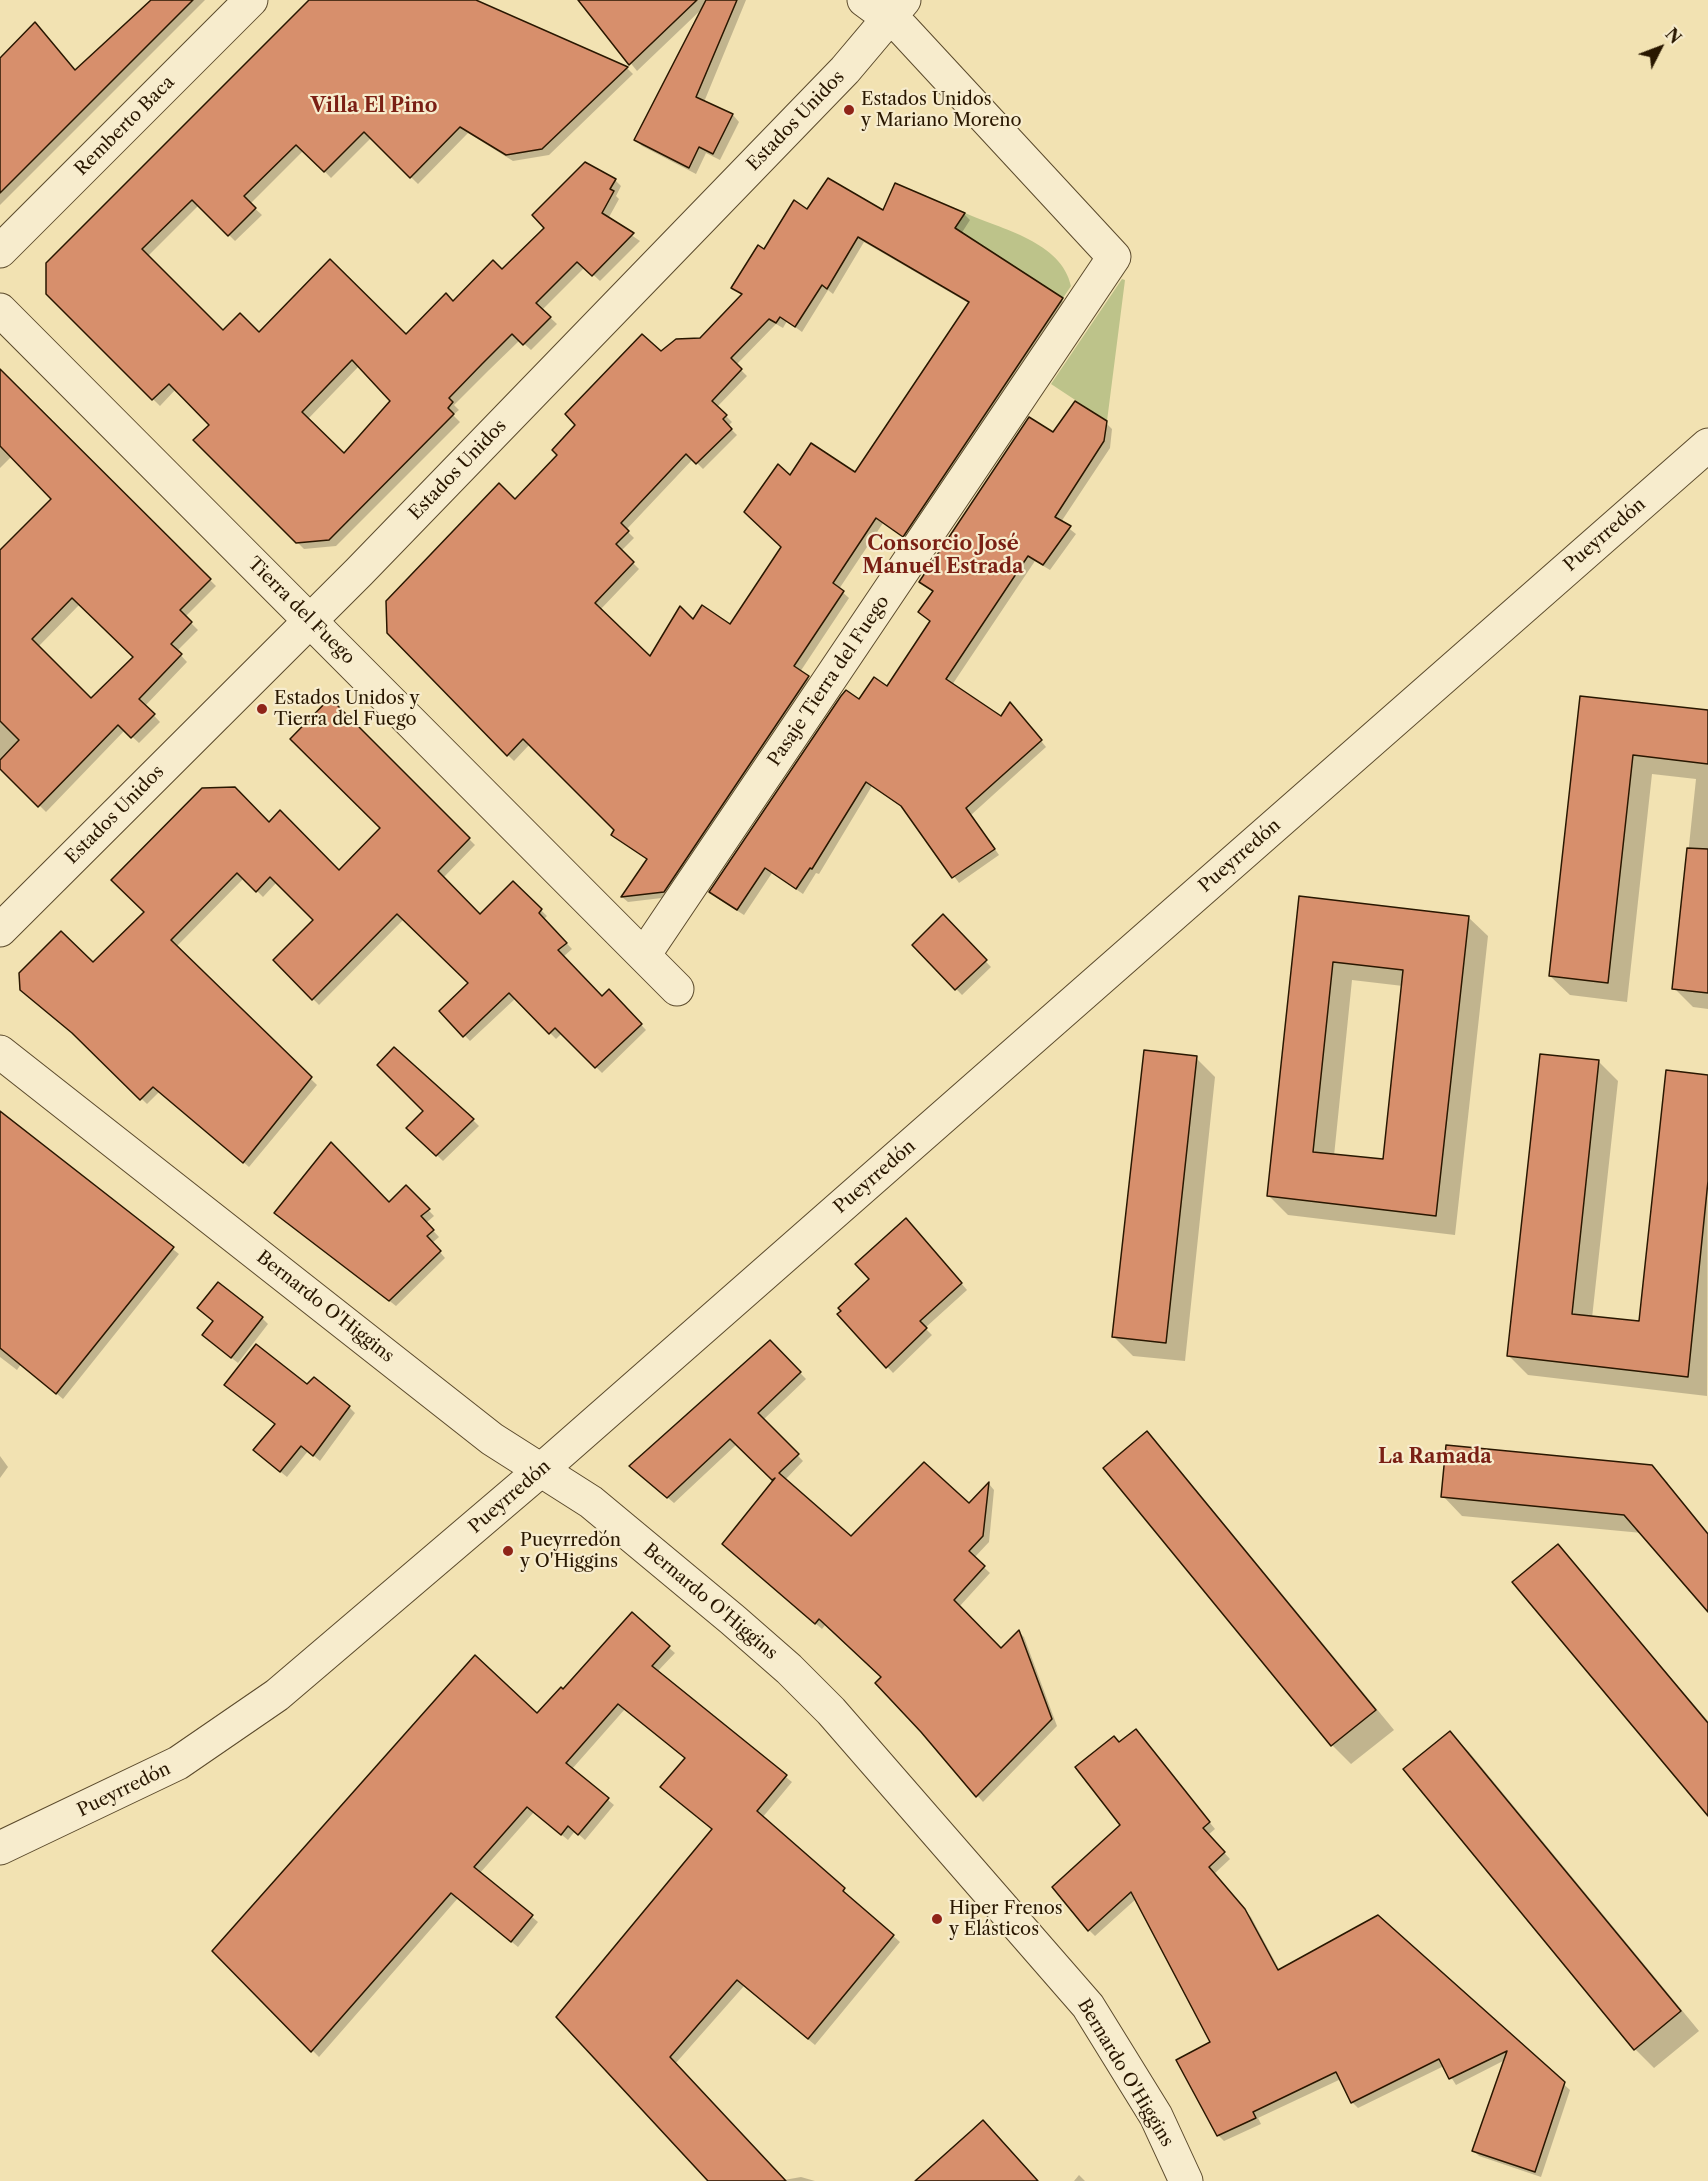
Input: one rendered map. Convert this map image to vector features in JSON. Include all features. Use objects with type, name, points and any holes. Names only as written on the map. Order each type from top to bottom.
[{"type":"street","name":"Remberto Baca","points":[[0,251],[251,0]]},
{"type":"street","name":"Pasaje Tierra del Fuego","points":[[644,955],[1114,257],[902,28],[886,6]]},
{"type":"street","name":"Estados Unidos","points":[[0,930],[310,620],[845,70],[886,6]]},
{"type":"street","name":"Tierra del Fuego","points":[[0,310],[677,989]]},
{"type":"street","name":"Pueyrredón","points":[[0,1848],[178,1763],[278,1695],[541,1470],[1708,445]]},
{"type":"street","name":"Bernardo O'Higgins","points":[[0,1052],[492,1439],[591,1502],[789,1669],[831,1711],[1088,2006],[1156,2116],[1186,2181]]},
{"type":"green space","points":[[965,213],[1028,239],[1056,258],[1071,286],[1063,298],[955,228]]},
{"type":"green space","points":[[1122,279],[1125,280],[1107,421],[1051,384]]},
{"type":"building","points":[[151,0],[193,0],[0,193],[0,58],[35,22],[75,70]]},
{"type":"building","points":[[309,0],[476,0],[628,67],[542,149],[506,155],[460,127],[410,178],[364,132],[324,172],[296,145],[244,196],[256,208],[228,236],[192,200],[142,249],[223,330],[240,313],[259,332],[330,259],[406,334],[446,293],[453,301],[493,260],[502,269],[544,228],[532,215],[585,162],[616,179],[610,189],[614,191],[602,213],[634,233],[592,276],[577,262],[536,303],[551,317],[523,345],[512,334],[482,364],[449,398],[453,402],[448,408],[454,414],[329,540],[296,543],[193,440],[209,425],[169,384],[152,400],[46,294],[46,263]],"holes":[[[352,360],[390,401],[344,453],[302,412]]]},
{"type":"building","points":[[578,0],[697,0],[629,65]]},
{"type":"building","points":[[706,0],[737,0],[696,97],[733,114],[713,154],[699,147],[689,168],[634,140]]},
{"type":"building","points":[[828,178],[883,210],[895,183],[965,213],[955,228],[1063,298],[903,537],[876,518],[833,583],[844,591],[794,666],[809,676],[664,892],[621,897],[647,859],[611,835],[614,830],[523,739],[507,756],[387,633],[386,601],[499,483],[515,499],[557,455],[552,450],[575,425],[565,414],[642,334],[661,351],[676,339],[700,338],[742,294],[731,288],[758,245],[764,249],[794,200],[807,209]],"holes":[[[858,237],[969,302],[855,472],[811,443],[790,475],[778,464],[744,512],[781,547],[730,624],[702,605],[693,619],[680,606],[650,656],[595,603],[634,562],[616,544],[629,531],[621,523],[686,454],[696,464],[732,429],[723,419],[727,415],[712,401],[742,369],[731,358],[769,319],[776,323],[780,317],[795,327],[822,285],[827,289]]]},
{"type":"building","points":[[0,369],[211,579],[180,610],[192,622],[171,644],[182,654],[139,699],[155,714],[131,738],[118,725],[38,807],[0,769],[0,760],[19,740],[0,721],[0,550],[51,499],[0,446]],"holes":[[[72,598],[133,657],[91,698],[32,639]]]},
{"type":"building","points":[[1075,401],[1107,421],[1104,441],[1055,517],[1071,526],[1043,565],[1028,556],[946,679],[1001,716],[1010,702],[1042,740],[966,808],[995,849],[952,878],[901,806],[866,782],[812,869],[810,868],[796,889],[765,868],[737,910],[709,892],[846,690],[859,699],[874,677],[887,686],[930,621],[918,612],[933,591],[919,582],[1029,417],[1053,432]]},
{"type":"building","points":[[1580,696],[1708,710],[1708,764],[1633,755],[1608,983],[1549,976]]},
{"type":"building","points":[[330,698],[470,838],[438,871],[480,914],[513,881],[542,909],[539,913],[567,943],[558,950],[602,996],[609,989],[642,1024],[595,1068],[555,1028],[549,1034],[509,993],[463,1037],[439,1011],[468,983],[397,914],[312,1000],[273,960],[313,920],[270,877],[256,892],[237,873],[171,940],[312,1077],[243,1163],[153,1087],[140,1100],[72,1033],[20,990],[19,973],[61,931],[93,962],[144,912],[111,880],[202,788],[235,787],[269,822],[280,810],[339,870],[380,828],[290,739]]},
{"type":"building","points":[[1687,848],[1708,849],[1708,993],[1672,989]]},
{"type":"building","points":[[1299,896],[1469,916],[1436,1216],[1267,1196]],"holes":[[[1333,962],[1403,970],[1383,1159],[1313,1152]]]},
{"type":"building","points":[[943,914],[987,960],[955,990],[912,945]]},
{"type":"building","points":[[394,1047],[474,1119],[436,1156],[406,1128],[423,1111],[377,1065]]},
{"type":"building","points":[[1144,1050],[1197,1056],[1166,1343],[1112,1337]]},
{"type":"building","points":[[1540,1054],[1599,1060],[1572,1314],[1639,1321],[1666,1070],[1708,1075],[1708,1181],[1688,1377],[1507,1356]]},
{"type":"building","points":[[0,1111],[174,1247],[56,1394],[0,1348]]},
{"type":"building","points":[[331,1142],[389,1202],[406,1185],[430,1209],[421,1216],[434,1230],[427,1236],[441,1251],[389,1301],[274,1213]]},
{"type":"building","points":[[906,1218],[962,1283],[920,1321],[927,1328],[886,1368],[837,1314],[841,1311],[838,1308],[869,1279],[855,1264]]},
{"type":"building","points":[[218,1282],[263,1317],[231,1358],[202,1335],[213,1321],[197,1308]]},
{"type":"building","points":[[770,1340],[801,1372],[758,1413],[799,1454],[779,1473],[851,1536],[924,1462],[969,1503],[989,1482],[983,1536],[969,1551],[985,1566],[954,1600],[1001,1648],[1019,1630],[1052,1719],[976,1797],[921,1732],[875,1683],[881,1677],[819,1619],[815,1624],[722,1544],[775,1478],[772,1480],[730,1439],[667,1498],[629,1466]]},
{"type":"building","points":[[256,1344],[307,1384],[314,1377],[350,1406],[313,1456],[301,1446],[280,1472],[253,1450],[275,1424],[224,1385]]},
{"type":"building","points":[[1147,1431],[1376,1710],[1331,1746],[1103,1468]]},
{"type":"building","points":[[1446,1445],[1652,1465],[1708,1534],[1708,1612],[1624,1515],[1441,1497]]},
{"type":"building","points":[[1558,1544],[1708,1723],[1708,1816],[1512,1582]]},
{"type":"building","points":[[632,1612],[670,1646],[652,1666],[787,1775],[757,1811],[845,1888],[843,1891],[894,1935],[808,2039],[737,1980],[670,2057],[786,2181],[708,2181],[556,2017],[712,1829],[660,1787],[685,1758],[618,1704],[566,1763],[609,1798],[578,1835],[568,1826],[561,1835],[527,1807],[474,1867],[533,1915],[511,1942],[451,1893],[311,2052],[212,1951],[475,1655],[537,1713],[561,1687],[563,1689]]},
{"type":"building","points":[[1136,1729],[1210,1822],[1203,1828],[1225,1852],[1209,1867],[1245,1909],[1278,1970],[1378,1915],[1565,2082],[1535,2172],[1472,2151],[1507,2051],[1449,2079],[1439,2059],[1351,2103],[1336,2072],[1253,2112],[1256,2118],[1217,2136],[1176,2060],[1210,2042],[1131,1892],[1088,1931],[1052,1887],[1120,1825],[1075,1767],[1114,1736],[1119,1742]]},
{"type":"building","points":[[1450,1731],[1681,2011],[1634,2050],[1403,1769]]},
{"type":"building","points":[[983,2120],[1038,2181],[915,2181],[971,2131]]},
{"type":"place","name":"Estados Unidos y Mariano Moreno","points":[[849,110]]},
{"type":"place","name":"Estados Unidos y Tierra del Fuego","points":[[262,709]]},
{"type":"place","name":"Pueyrredón y O'Higgins","points":[[508,1551]]},
{"type":"place","name":"Hiper Frenos y Elásticos","points":[[937,1919]]},
{"type":"district","name":"Villa El Pino","points":[[374,106]]},
{"type":"district","name":"Consorcio José Manuel Estrada","points":[[943,556]]},
{"type":"district","name":"La Ramada","points":[[1435,1457]]}]
